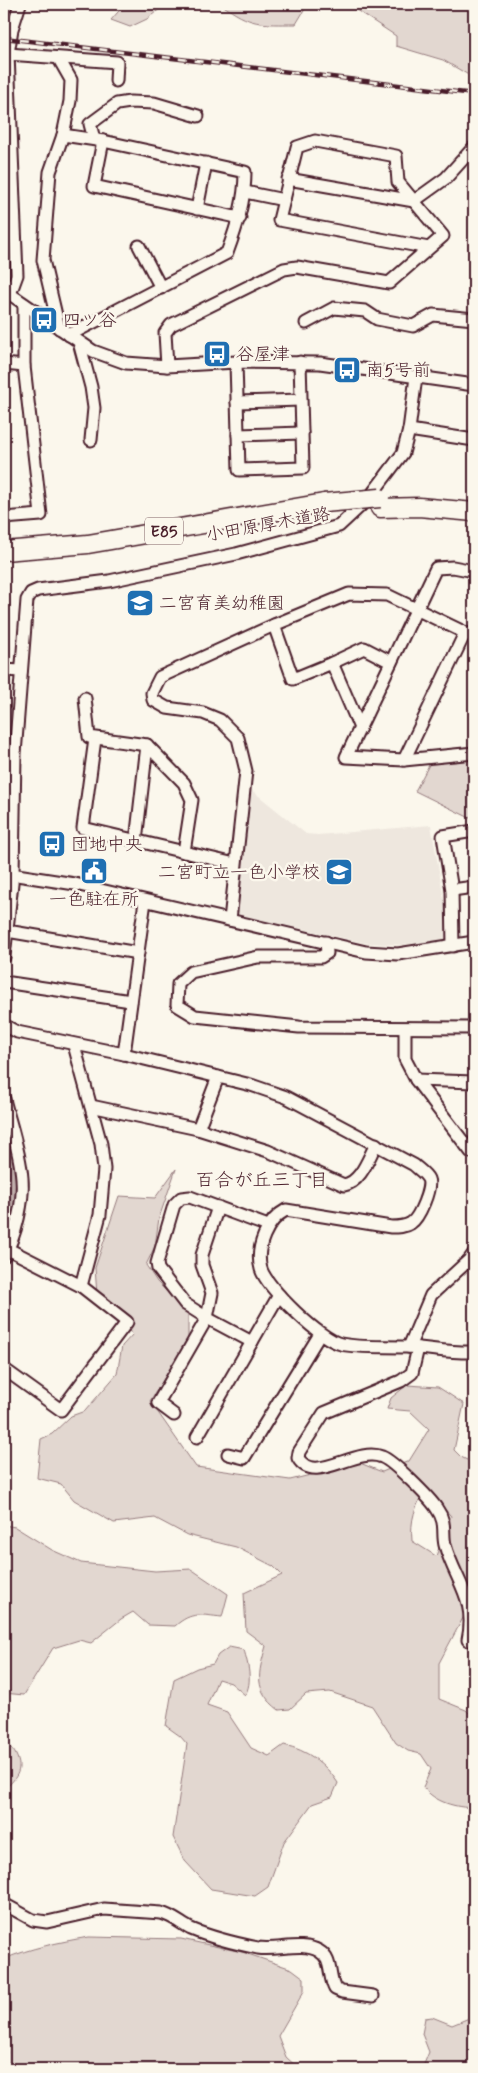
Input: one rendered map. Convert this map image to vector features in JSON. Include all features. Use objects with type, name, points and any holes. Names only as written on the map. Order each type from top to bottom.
[{"type":"highway","name":"小田原厚木道路","points":[[4,552],[88,544],[324,508],[420,497],[474,502]]},
{"type":"highway","name":"小田原厚木道路","points":[[380,503],[474,512]]},
{"type":"highway","name":"小田原厚木道路","points":[[4,562],[90,553],[324,508]]},
{"type":"street","points":[[20,4],[9,16],[8,54],[17,275],[7,293],[74,339],[104,356],[126,363],[167,366],[236,362],[300,362],[474,385]]},
{"type":"street","points":[[8,54],[117,62],[116,81]]},
{"type":"street","points":[[59,59],[71,80],[70,101],[63,134],[50,172],[43,242],[44,265],[48,278],[51,302],[59,328]]},
{"type":"street","points":[[198,116],[154,103],[116,104],[90,124],[98,140],[94,186],[240,218]]},
{"type":"street","points":[[63,134],[245,172],[245,192],[240,218],[227,253],[161,288],[74,339]]},
{"type":"street","points":[[167,366],[165,333],[171,325],[284,269],[297,267],[389,283],[443,236],[398,182],[396,156],[315,141],[297,146],[279,220],[429,248]]},
{"type":"street","points":[[288,179],[414,201],[446,178],[474,147]]},
{"type":"street","points":[[197,209],[206,163]]},
{"type":"street","points":[[245,192],[284,200]]},
{"type":"street","points":[[139,246],[161,288]]},
{"type":"street","points":[[4,518],[41,515],[24,366],[24,304]]},
{"type":"street","points":[[306,323],[334,308],[365,311],[377,319],[413,326],[433,315],[474,319]]},
{"type":"street","points":[[74,339],[91,387],[94,408],[91,440]]},
{"type":"street","points":[[236,362],[239,470],[303,468],[300,362]]},
{"type":"street","points":[[4,364],[24,366]]},
{"type":"street","points":[[4,957],[21,672],[27,600],[31,593],[38,590],[108,581],[226,556],[339,526],[369,498],[400,459],[406,447],[416,377]]},
{"type":"street","points":[[237,402],[300,400]]},
{"type":"street","points":[[409,430],[474,440]]},
{"type":"street","points":[[238,435],[302,433]]},
{"type":"street","points":[[474,571],[436,568],[346,757],[404,760],[471,754],[474,742]]},
{"type":"street","points":[[230,920],[246,771],[238,738],[220,720],[203,713],[166,708],[153,700],[152,693],[160,677],[274,625],[349,594],[387,595],[470,635],[404,760]]},
{"type":"street","points":[[274,625],[293,679],[364,648],[391,662]]},
{"type":"street","points":[[332,663],[360,728]]},
{"type":"street","points":[[4,670],[21,672]]},
{"type":"street","points":[[85,698],[89,737],[147,745],[184,783],[192,800],[184,852]]},
{"type":"street","points":[[95,739],[83,828],[235,864]]},
{"type":"street","points":[[136,841],[147,745]]},
{"type":"street","points":[[453,946],[452,890],[443,836],[474,831]]},
{"type":"street","points":[[8,873],[74,884],[366,952],[398,954],[474,942]]},
{"type":"street","points":[[452,890],[474,887]]},
{"type":"street","points":[[124,1054],[145,900]]},
{"type":"street","points":[[7,931],[138,952]]},
{"type":"street","points":[[326,942],[327,953],[320,957],[258,957],[191,972],[178,984],[177,1005],[195,1016],[299,1027],[474,1028]]},
{"type":"street","points":[[4,982],[131,1001]]},
{"type":"street","points":[[4,1025],[17,1032],[124,1054],[218,1077],[286,1097],[414,1165],[426,1176],[429,1182],[425,1200],[411,1223],[404,1226],[391,1227],[286,1210],[274,1218],[268,1226],[262,1245],[260,1261],[264,1276],[279,1295],[320,1334],[341,1344],[474,1352]]},
{"type":"street","points":[[405,1029],[405,1059],[416,1080],[471,1152],[474,1153]]},
{"type":"street","points":[[74,1044],[101,1144],[104,1169],[100,1215],[81,1286]]},
{"type":"street","points":[[198,1129],[218,1077]]},
{"type":"street","points":[[416,1080],[474,1082]]},
{"type":"street","points":[[4,1099],[22,1178],[18,1218],[6,1252],[81,1286],[127,1322],[61,1410],[4,1369]]},
{"type":"street","points":[[91,1106],[198,1129],[268,1151],[344,1185],[352,1183],[359,1176],[376,1144]]},
{"type":"street","points":[[252,1342],[185,1304],[158,1269],[156,1263],[174,1205],[180,1198],[190,1197],[268,1226]]},
{"type":"street","points":[[174,1415],[158,1403],[207,1318],[212,1293],[202,1265],[202,1255],[218,1207]]},
{"type":"street","points":[[468,1640],[471,1628],[468,1604],[469,1589],[445,1545],[445,1526],[438,1510],[424,1494],[385,1458],[375,1454],[314,1470],[302,1466],[298,1458],[299,1452],[324,1413],[401,1381],[412,1373],[413,1348],[431,1294],[469,1260],[474,1252]]},
{"type":"street","points":[[197,1437],[279,1295]]},
{"type":"street","points":[[228,1454],[244,1458],[320,1334]]},
{"type":"street","points":[[4,1904],[39,1922],[104,1909],[161,1913],[167,1914],[192,1929],[254,1947],[267,1950],[312,1948],[321,1952],[328,1959],[335,1989],[342,1992],[373,1996]]},
{"type":"shaded area","points":[[125,4],[166,4],[147,19],[130,27],[111,20]]},
{"type":"shaded area","points":[[221,4],[308,4],[296,24],[284,24],[248,20]]},
{"type":"shaded area","points":[[347,4],[474,4],[474,109],[472,77],[443,60],[396,46],[396,36]]},
{"type":"shaded area","points":[[474,758],[474,820],[415,791],[430,763]]},
{"type":"shaded area","name":"二宮町立一色小学校","points":[[249,788],[306,834],[318,835],[431,825],[451,939],[402,945],[365,943],[240,915],[235,909]]},
{"type":"shaded area","points":[[176,1169],[159,1218],[155,1246],[146,1265],[157,1282],[188,1312],[188,1340],[150,1401],[196,1467],[290,1480],[360,1463],[382,1472],[409,1461],[429,1429],[410,1411],[387,1409],[391,1398],[407,1385],[438,1387],[464,1404],[454,1450],[467,1460],[474,1455],[474,1608],[464,1616],[439,1663],[439,1699],[466,1710],[473,1717],[470,1725],[474,1733],[474,1808],[446,1803],[434,1797],[423,1787],[431,1769],[421,1754],[408,1751],[396,1743],[372,1706],[330,1692],[306,1694],[290,1709],[279,1710],[265,1696],[261,1688],[260,1673],[266,1646],[246,1631],[244,1593],[282,1575],[273,1566],[236,1547],[187,1535],[155,1518],[114,1523],[74,1500],[61,1484],[37,1478],[41,1439],[52,1434],[71,1416],[85,1411],[117,1374],[122,1346],[133,1334],[98,1308],[95,1268],[119,1196],[155,1198]],"holes":[[[426,1489],[451,1516],[436,1556],[412,1541],[414,1514]]]},
{"type":"shaded area","points":[[4,1525],[15,1527],[52,1550],[81,1563],[155,1571],[191,1569],[228,1594],[222,1617],[197,1615],[181,1621],[175,1626],[148,1625],[133,1612],[91,1643],[79,1640],[53,1648],[24,1695],[4,1693]]},
{"type":"shaded area","points":[[229,1647],[244,1650],[249,1673],[247,1690],[245,1695],[231,1683],[218,1679],[207,1705],[227,1712],[251,1748],[269,1756],[284,1745],[300,1750],[315,1758],[338,1783],[332,1797],[312,1804],[284,1842],[268,1887],[255,1896],[211,1889],[185,1861],[173,1837],[187,1744],[180,1736],[166,1726],[174,1679],[197,1668],[213,1664],[218,1655]]},
{"type":"shaded area","points":[[4,1745],[14,1751],[19,1770],[15,1778],[4,1790]]},
{"type":"shaded area","points":[[89,1937],[181,1939],[242,1952],[292,1969],[304,1978],[304,1991],[278,2036],[286,2057],[299,2069],[4,2069],[7,2052],[4,2047],[4,1959],[45,1946]]},
{"type":"shaded area","points":[[474,2016],[474,2069],[422,2069],[429,2052],[422,2034],[425,2018],[432,2017],[452,2025]]},
{"type":"waterway","points":[[4,1123],[8,1146],[9,1170],[7,1207],[4,1218]]},
{"type":"railway","points":[[4,38],[474,94]]},
{"type":"place","name":"四ツ谷","points":[[44,320]]},
{"type":"place","name":"谷屋津","points":[[217,354]]},
{"type":"place","name":"南5号前","points":[[347,370]]},
{"type":"place","name":"二宮育美幼稚園","points":[[140,603]]},
{"type":"place","name":"団地中央","points":[[52,844]]},
{"type":"place","name":"一色駐在所","points":[[94,871]]},
{"type":"place","name":"二宮町立一色小学校","points":[[339,872]]},
{"type":"district","name":"百合が丘三丁目","points":[[262,1179]]}]
